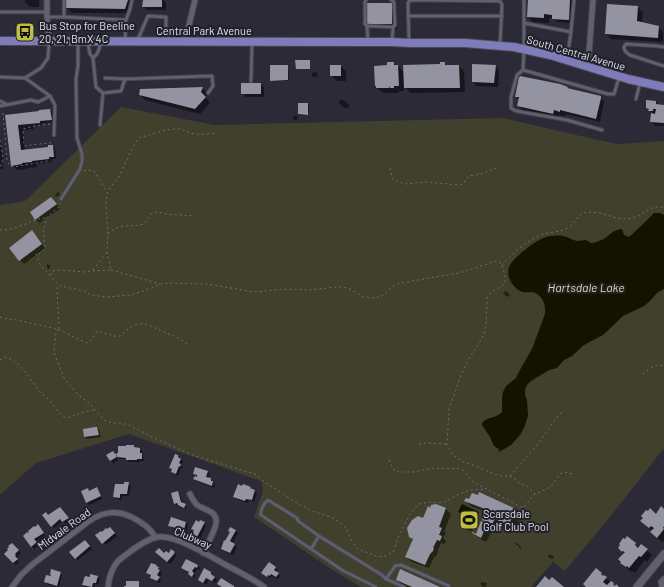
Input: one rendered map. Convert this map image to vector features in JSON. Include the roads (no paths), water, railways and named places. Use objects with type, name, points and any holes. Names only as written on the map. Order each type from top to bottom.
[{"type":"main road","name":"Central Park Avenue","points":[[0,41],[408,43]]},
{"type":"main road","name":"South Central Avenue","points":[[408,43],[465,43],[524,49],[640,82],[664,85]]},
{"type":"main road","points":[[637,587],[664,554]]},
{"type":"street","points":[[47,0],[49,41]]},
{"type":"street","points":[[185,42],[195,0]]},
{"type":"street","points":[[588,66],[593,0]]},
{"type":"street","points":[[190,494],[198,506],[212,513],[216,520],[215,526],[203,553]]},
{"type":"street","name":"Midvale Road","points":[[12,587],[33,564],[96,516],[111,513],[122,513],[147,526],[155,537]]},
{"type":"street","points":[[108,587],[110,575],[118,561],[155,537]]},
{"type":"street","name":"Clubway","points":[[155,537],[169,538],[188,545],[264,587]]},
{"type":"street","points":[[662,587],[662,582],[664,579]]},
{"type":"lane","points":[[64,0],[64,17]]},
{"type":"lane","points":[[125,41],[126,20],[132,0]]},
{"type":"lane","points":[[366,0],[365,24],[367,26],[368,42]]},
{"type":"lane","points":[[390,0],[394,2],[395,25],[393,27],[392,42]]},
{"type":"lane","points":[[408,43],[408,3],[410,0],[500,1],[502,5],[500,46]]},
{"type":"lane","points":[[524,0],[524,49],[522,70],[517,75],[511,97],[511,108],[516,111],[567,120],[602,130]]},
{"type":"lane","points":[[567,60],[574,0]]},
{"type":"lane","points":[[0,12],[126,20]]},
{"type":"lane","points":[[137,41],[148,16],[166,17],[166,28],[170,42]]},
{"type":"lane","points":[[408,16],[502,16]]},
{"type":"lane","points":[[524,23],[571,32]]},
{"type":"lane","points":[[367,26],[393,27]]},
{"type":"lane","points":[[26,78],[41,68],[48,58],[49,41]]},
{"type":"lane","points":[[61,199],[80,169],[82,161],[82,154],[77,138],[76,79],[78,66],[78,41]]},
{"type":"lane","points":[[88,41],[90,54],[93,58],[96,88],[102,93],[121,91],[125,79]]},
{"type":"lane","points":[[93,58],[100,48],[100,41]]},
{"type":"lane","points":[[252,42],[252,81]]},
{"type":"lane","points":[[664,47],[626,44],[624,47],[624,50],[630,56],[664,66]]},
{"type":"lane","points":[[522,70],[608,94],[614,94],[620,76]]},
{"type":"lane","points":[[106,78],[125,79],[212,76],[213,86],[208,93]]},
{"type":"lane","points":[[0,77],[26,78],[50,96],[55,105],[54,135]]},
{"type":"lane","points":[[636,99],[640,82]]},
{"type":"lane","points":[[100,125],[102,93]]},
{"type":"lane","points":[[0,106],[31,100],[38,102],[50,96]]},
{"type":"lane","points":[[0,101],[7,104]]},
{"type":"lane","points":[[376,587],[342,570],[261,515],[260,512],[265,502],[268,500],[297,518],[298,521],[319,536],[382,575],[386,579],[404,587]]},
{"type":"lane","points":[[310,549],[319,536]]},
{"type":"lane","points":[[386,579],[395,566],[401,565],[449,586]]},
{"type":"water","name":"Hartsdale Lake","points":[[654,213],[664,215],[664,289],[657,293],[644,306],[623,316],[603,335],[584,345],[572,356],[564,360],[557,368],[549,370],[531,381],[525,390],[528,416],[524,428],[511,445],[499,452],[498,451],[500,450],[494,446],[482,423],[502,412],[503,392],[506,386],[516,378],[532,349],[545,314],[545,307],[541,297],[532,292],[521,292],[514,286],[508,272],[510,265],[521,253],[538,240],[546,237],[565,236],[577,241],[586,240],[593,243],[604,239],[619,229],[622,229],[624,235],[629,237]]},
{"type":"water","name":"Scarsdale Golf Club Pool","points":[[462,504],[479,512],[471,531],[460,526],[465,515],[458,512]]},
{"type":"place","name":"Bus Stop for Beeline 20, 21, BmX 4C","points":[[25,32]]},
{"type":"place","name":"Scarsdale Golf Club Pool","points":[[469,520]]}]
